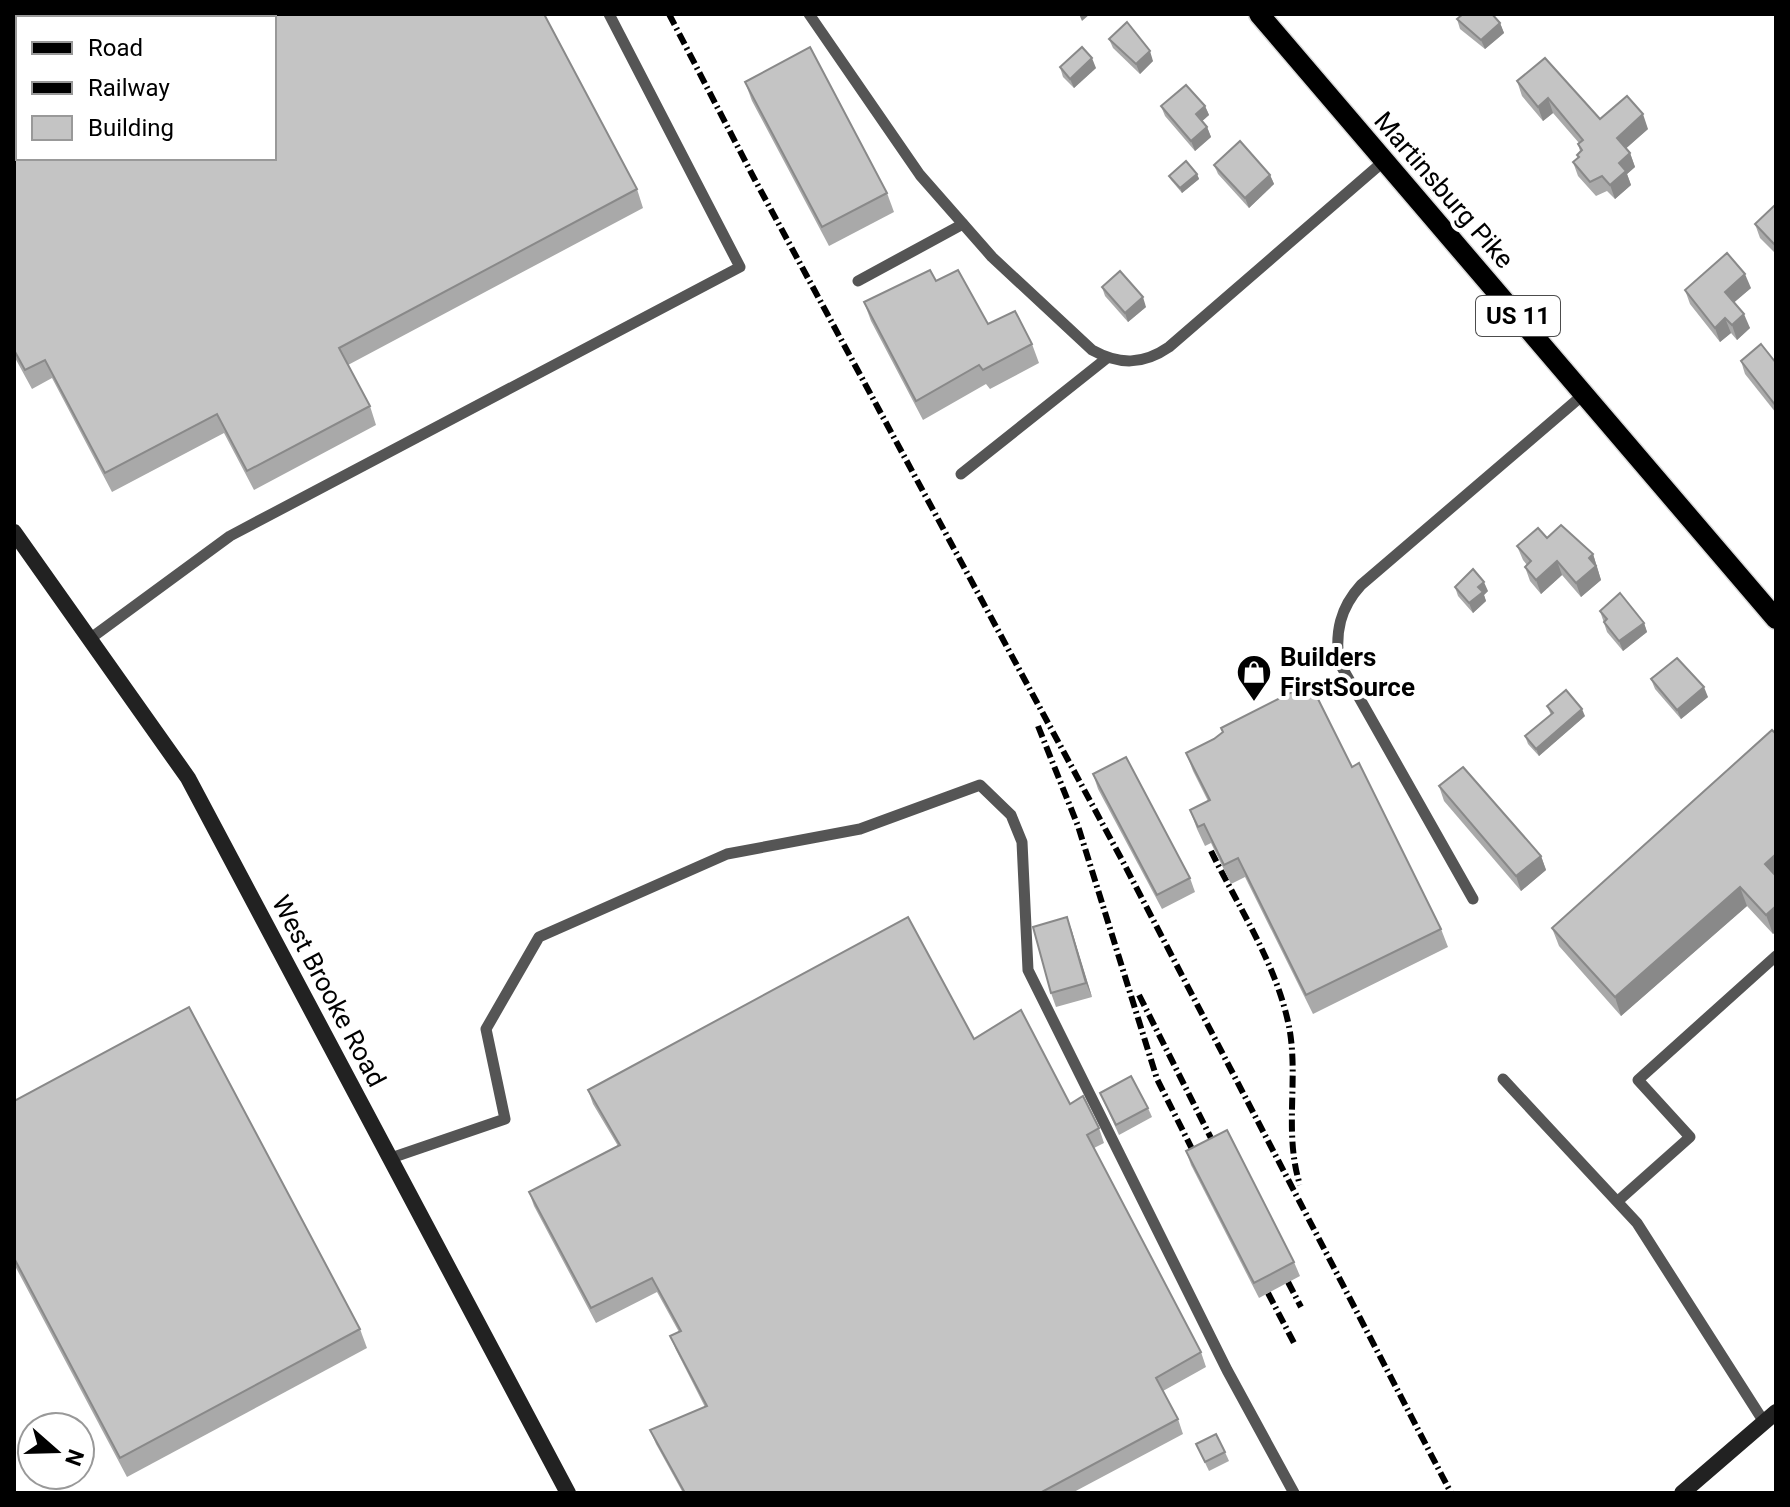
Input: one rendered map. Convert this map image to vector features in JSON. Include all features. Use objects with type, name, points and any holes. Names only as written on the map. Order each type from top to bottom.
[{"type":"main road","name":"Martinsburg Pike","points":[[1259,14],[1776,619]]},
{"type":"street","name":"West Brooke Road","points":[[14,532],[188,778],[568,1493]]},
{"type":"street","points":[[1682,1493],[1770,1417]]},
{"type":"lane","points":[[91,638],[230,536],[740,267],[609,14]]},
{"type":"lane","points":[[809,14],[920,175],[963,224],[1092,350],[1107,358],[1141,361],[1169,347],[1384,161]]},
{"type":"lane","points":[[858,281],[963,224]]},
{"type":"lane","points":[[961,474],[1107,358]]},
{"type":"lane","points":[[1473,899],[1339,662],[1338,624],[1345,606],[1361,585],[1584,394]]},
{"type":"lane","points":[[391,1158],[505,1119],[486,1029],[539,937],[727,854],[860,829],[980,785],[1011,815],[1022,842],[1028,970],[1227,1370],[1294,1493]]},
{"type":"lane","points":[[1618,1201],[1690,1137],[1638,1080],[1776,956]]},
{"type":"lane","points":[[1503,1079],[1643,1231],[1770,1417]]},
{"type":"building","points":[[14,14],[544,14],[637,189],[339,348],[370,406],[247,471],[217,414],[105,473],[45,360],[25,370],[14,350]]},
{"type":"building","points":[[1463,14],[1492,14],[1500,23],[1481,40],[1457,19]]},
{"type":"building","points":[[1127,22],[1150,51],[1136,64],[1109,39]]},
{"type":"building","points":[[810,47],[887,193],[822,227],[745,82]]},
{"type":"building","points":[[1082,47],[1092,58],[1070,79],[1060,67]]},
{"type":"building","points":[[1545,58],[1600,119],[1627,96],[1643,114],[1617,138],[1630,153],[1619,163],[1626,171],[1610,185],[1602,176],[1590,182],[1573,162],[1579,157],[1577,155],[1582,150],[1578,144],[1583,140],[1548,98],[1538,107],[1517,81]]},
{"type":"building","points":[[1186,85],[1205,106],[1196,114],[1207,127],[1191,141],[1161,106]]},
{"type":"building","points":[[1240,141],[1270,175],[1245,198],[1214,165]]},
{"type":"building","points":[[1186,161],[1197,174],[1180,188],[1169,176]]},
{"type":"building","points":[[1776,204],[1776,244],[1775,245],[1755,224]]},
{"type":"building","points":[[1727,253],[1745,274],[1725,292],[1744,314],[1732,325],[1725,318],[1715,328],[1685,290]]},
{"type":"building","points":[[930,270],[936,281],[958,270],[988,324],[1015,311],[1032,344],[983,370],[979,365],[916,401],[864,302]]},
{"type":"building","points":[[1120,271],[1143,297],[1125,313],[1102,287]]},
{"type":"building","points":[[1761,344],[1776,363],[1776,406],[1741,361]]},
{"type":"building","points":[[1561,525],[1593,554],[1589,558],[1596,566],[1576,583],[1557,561],[1536,580],[1525,567],[1531,561],[1517,546],[1538,528],[1547,538]]},
{"type":"building","points":[[1473,569],[1484,582],[1478,587],[1483,592],[1469,603],[1455,587]]},
{"type":"building","points":[[1620,593],[1644,623],[1619,641],[1604,622],[1607,619],[1600,611]]},
{"type":"building","points":[[1677,658],[1704,687],[1677,710],[1651,679]]},
{"type":"building","points":[[1310,683],[1352,767],[1359,763],[1441,929],[1306,995],[1238,858],[1224,865],[1204,824],[1198,827],[1190,810],[1210,800],[1186,753],[1214,739],[1223,732],[1221,728]]},
{"type":"building","points":[[1566,690],[1582,709],[1536,749],[1525,736],[1553,713],[1547,706]]},
{"type":"building","points":[[1772,730],[1776,734],[1776,854],[1765,864],[1776,876],[1776,906],[1766,915],[1740,887],[1615,997],[1552,928]]},
{"type":"building","points":[[1126,757],[1190,878],[1157,895],[1093,774]]},
{"type":"building","points":[[1463,767],[1541,856],[1516,876],[1439,786]]},
{"type":"building","points":[[908,917],[974,1039],[1021,1010],[1070,1104],[1083,1096],[1099,1128],[1087,1135],[1201,1352],[1156,1378],[1178,1419],[1040,1493],[685,1493],[650,1430],[707,1406],[670,1336],[681,1331],[652,1278],[591,1308],[529,1192],[620,1145],[588,1090]]},
{"type":"building","points":[[1067,917],[1086,983],[1051,993],[1033,927]]},
{"type":"building","points":[[189,1007],[360,1329],[120,1458],[14,1258],[14,1101]]},
{"type":"building","points":[[1131,1076],[1148,1108],[1116,1125],[1100,1093]]},
{"type":"building","points":[[1227,1130],[1294,1262],[1254,1283],[1186,1151]]},
{"type":"building","points":[[1216,1434],[1225,1452],[1205,1462],[1196,1444]]},
{"type":"railway","points":[[669,14],[755,180],[1122,860],[1451,1493]]},
{"type":"railway","points":[[1038,726],[1078,826],[1157,1079],[1198,1161]]},
{"type":"railway","points":[[1211,851],[1268,962],[1285,1008],[1292,1051],[1293,1147],[1300,1185]]},
{"type":"railway","points":[[1139,995],[1218,1152]]},
{"type":"railway","points":[[1288,1282],[1301,1307]]},
{"type":"railway","points":[[1268,1293],[1294,1343]]},
{"type":"place","name":"Builders FirstSource","points":[[1254,703]]}]
